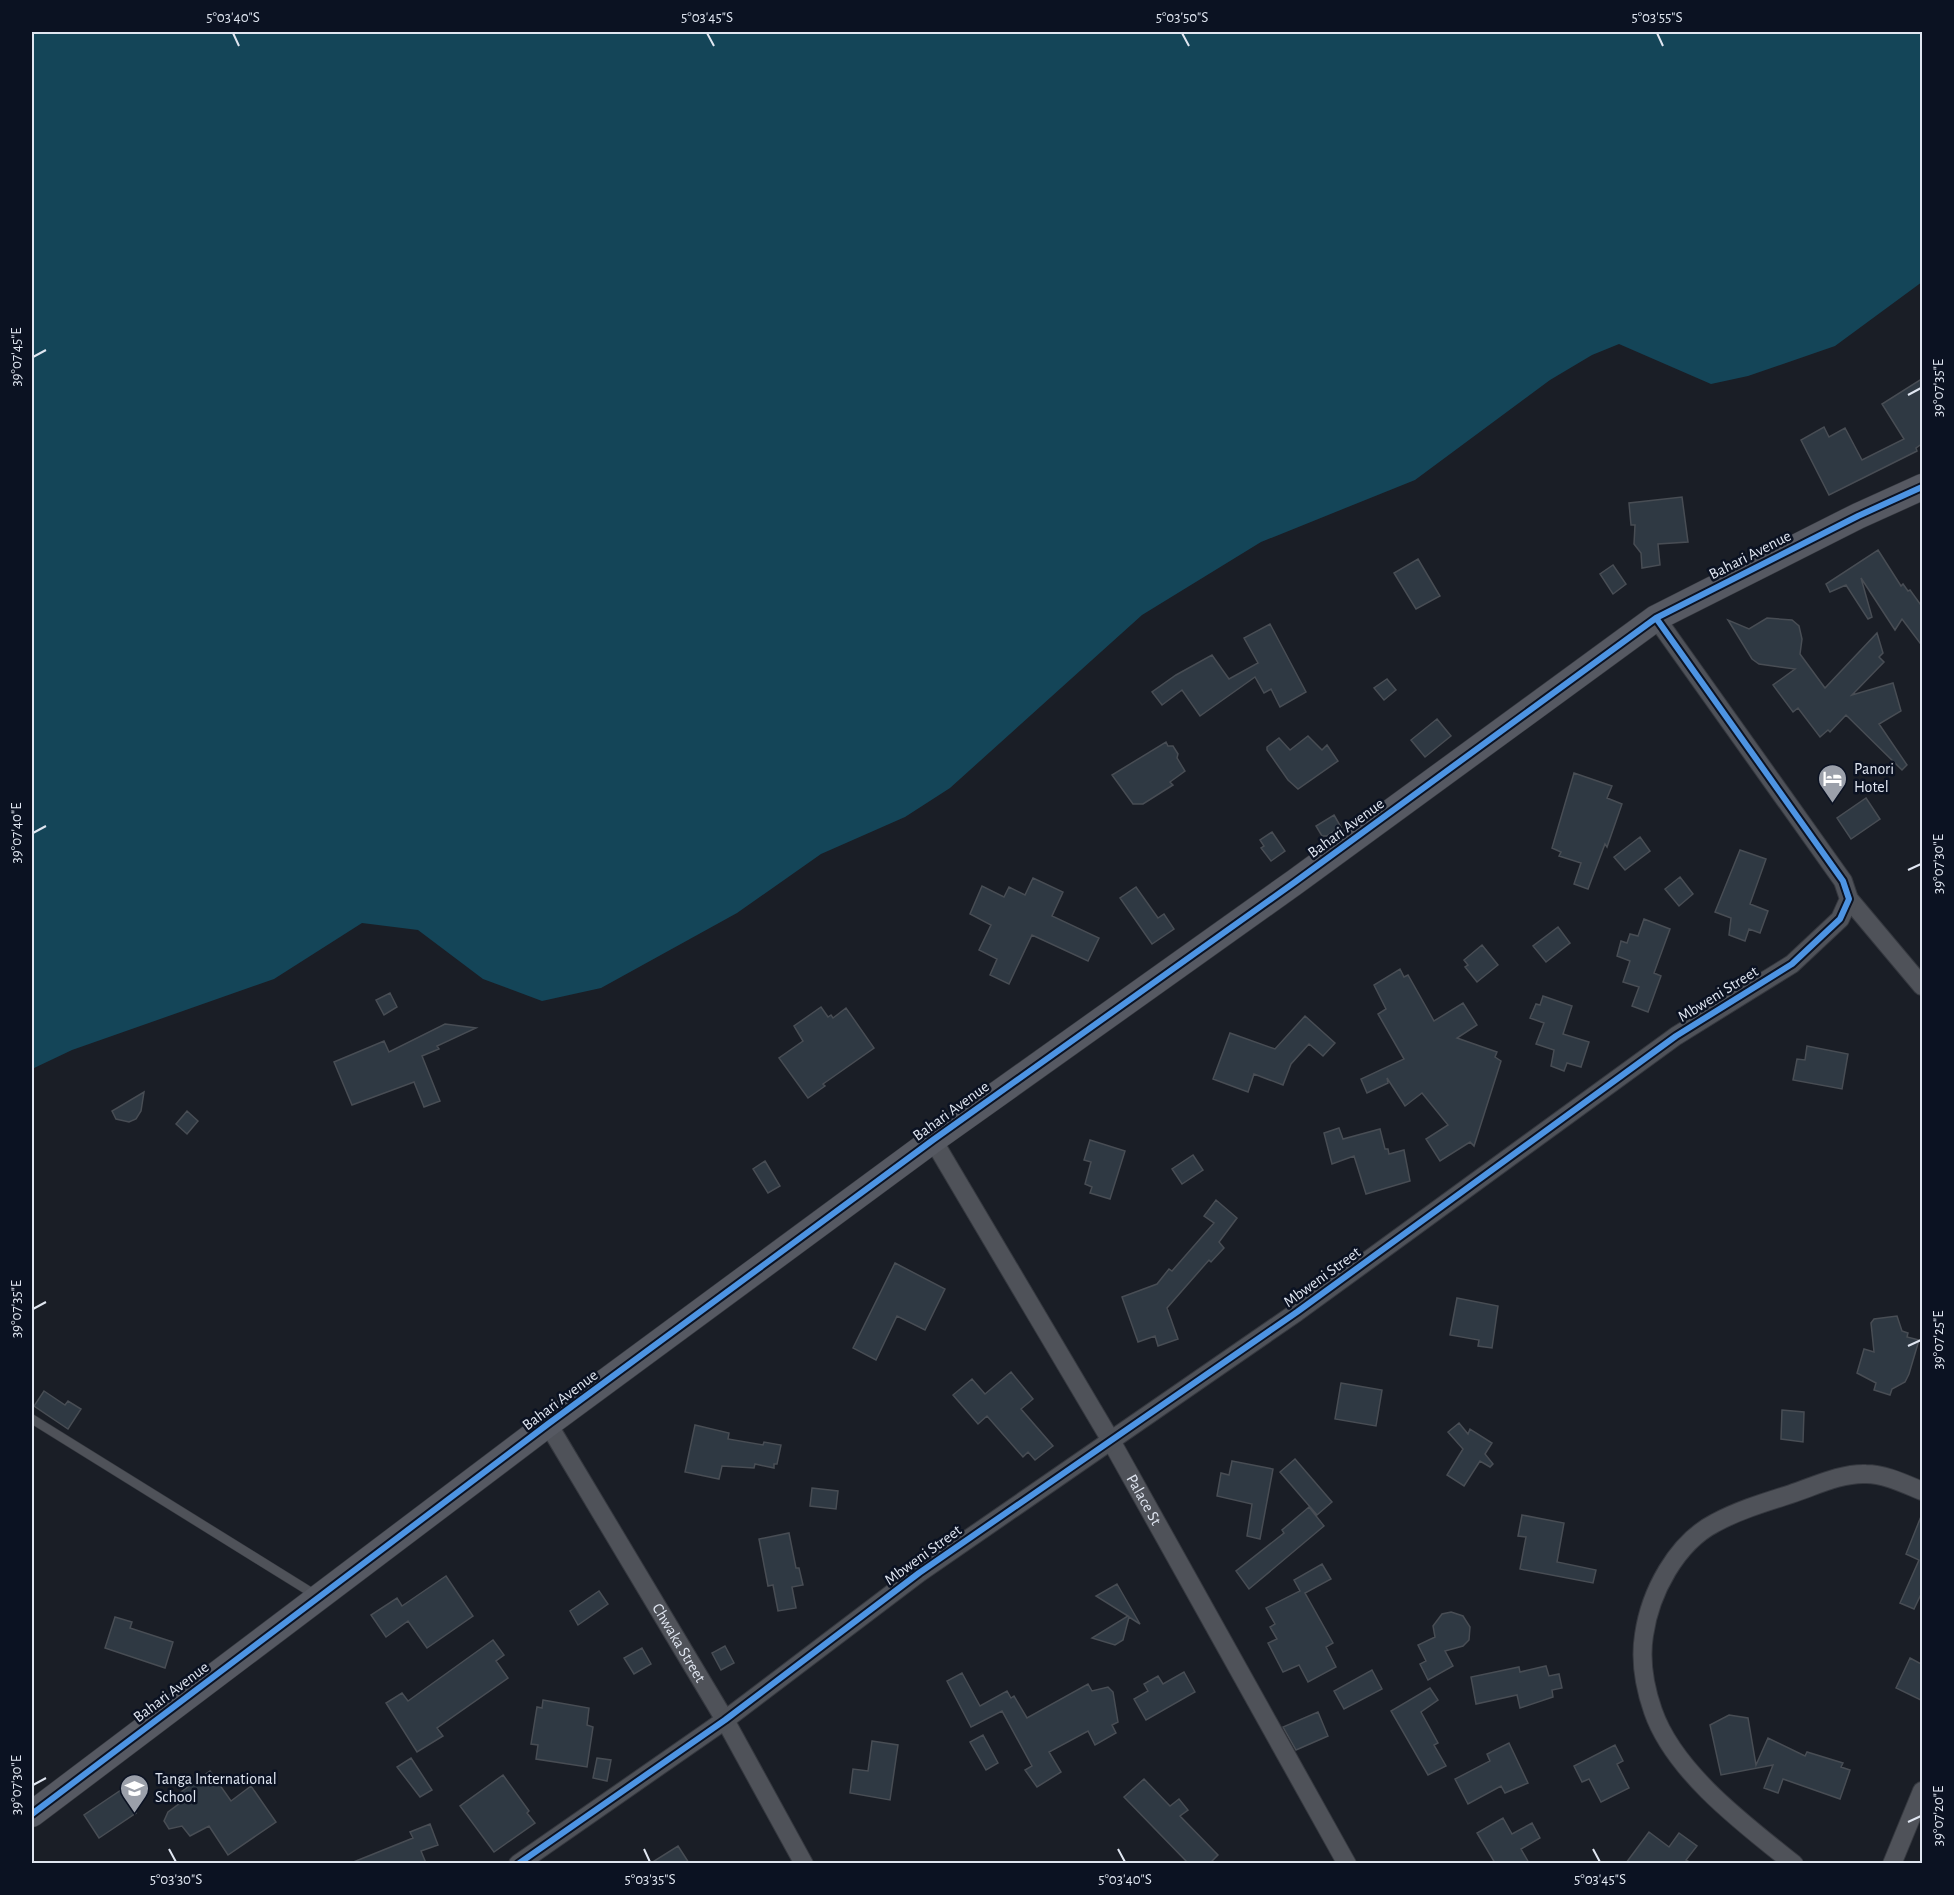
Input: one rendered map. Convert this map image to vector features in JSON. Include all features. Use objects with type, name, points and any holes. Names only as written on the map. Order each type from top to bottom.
[{"type":"street","name":"Bahari Avenue","points":[[32,1814],[549,1424],[933,1140],[1305,875],[1656,618],[1858,516],[1923,487]]},
{"type":"street","points":[[1656,618],[1843,881],[1849,899],[1923,986]]},
{"type":"street","name":"Mbweni Street","points":[[518,1863],[725,1720],[919,1573],[1297,1312],[1676,1036],[1792,964],[1839,919],[1849,899]]},
{"type":"street","name":"Palace St","points":[[933,1140],[1110,1439],[1347,1863]]},
{"type":"street","name":"Chwaka Street","points":[[549,1424],[725,1720],[804,1863]]},
{"type":"street","points":[[1794,1863],[1709,1790],[1674,1750],[1653,1713],[1643,1671],[1644,1635],[1659,1585],[1682,1549],[1713,1524],[1752,1507],[1838,1478],[1866,1473],[1923,1491]]},
{"type":"street","points":[[1892,1863],[1923,1791]]},
{"type":"lane","points":[[32,1419],[319,1598]]},
{"type":"water","points":[[32,32],[1922,32],[1922,282],[1835,346],[1748,376],[1711,384],[1619,344],[1592,355],[1550,380],[1415,480],[1261,542],[1142,615],[950,788],[905,817],[821,854],[737,913],[601,988],[542,1001],[483,979],[418,930],[362,923],[274,979],[72,1050],[32,1069]]},
{"type":"building","points":[[1923,378],[1923,443],[1916,448],[1917,451],[1829,495],[1801,440],[1824,427],[1829,437],[1845,428],[1862,460],[1904,439],[1882,404]]},
{"type":"building","points":[[1682,497],[1688,542],[1658,544],[1660,565],[1642,568],[1641,553],[1634,544],[1635,525],[1631,525],[1629,503]]},
{"type":"building","points":[[1878,550],[1901,586],[1903,584],[1908,591],[1910,590],[1923,608],[1923,647],[1902,619],[1895,630],[1861,578],[1872,617],[1868,619],[1846,585],[1830,592],[1826,584]]},
{"type":"building","points":[[1418,559],[1440,596],[1416,609],[1394,573]]},
{"type":"building","points":[[1613,565],[1626,584],[1613,594],[1600,574]]},
{"type":"building","points":[[1767,618],[1792,620],[1799,626],[1802,639],[1800,654],[1825,688],[1877,633],[1883,653],[1879,657],[1884,662],[1852,695],[1893,683],[1901,711],[1879,724],[1907,765],[1902,770],[1846,715],[1830,732],[1828,730],[1820,737],[1798,708],[1793,712],[1773,685],[1795,669],[1759,664],[1752,659],[1728,620],[1749,629]]},
{"type":"building","points":[[1270,624],[1306,692],[1280,707],[1271,689],[1264,693],[1255,677],[1200,716],[1182,690],[1162,705],[1152,692],[1176,675],[1212,655],[1229,679],[1258,663],[1244,638]]},
{"type":"building","points":[[1387,679],[1396,690],[1384,700],[1374,688]]},
{"type":"building","points":[[1437,719],[1451,736],[1425,757],[1411,740]]},
{"type":"building","points":[[1308,736],[1322,750],[1327,745],[1338,761],[1298,789],[1288,780],[1267,747],[1279,738],[1290,750]]},
{"type":"building","points":[[1166,742],[1168,746],[1173,746],[1185,771],[1170,782],[1173,785],[1143,804],[1133,804],[1112,775]]},
{"type":"building","points":[[1574,773],[1612,786],[1607,798],[1622,804],[1607,847],[1605,844],[1588,889],[1574,884],[1581,863],[1559,856],[1561,852],[1552,848]]},
{"type":"building","points":[[1866,798],[1880,819],[1851,839],[1837,818]]},
{"type":"building","points":[[1334,815],[1341,827],[1327,836],[1322,836],[1316,826]]},
{"type":"building","points":[[1272,832],[1285,851],[1271,861],[1261,848],[1264,846],[1260,840]]},
{"type":"building","points":[[1640,837],[1650,851],[1625,870],[1614,857]]},
{"type":"building","points":[[1740,850],[1766,859],[1750,904],[1768,911],[1760,933],[1749,929],[1745,941],[1729,935],[1731,918],[1715,912]]},
{"type":"building","points":[[1680,877],[1693,894],[1679,906],[1665,889]]},
{"type":"building","points":[[1033,878],[1063,892],[1052,916],[1099,938],[1088,961],[1032,935],[1009,984],[990,975],[997,959],[979,950],[991,925],[970,914],[982,886],[1004,897],[1009,887],[1025,895]]},
{"type":"building","points":[[1136,887],[1158,918],[1164,914],[1174,929],[1152,944],[1120,898]]},
{"type":"building","points":[[1644,919],[1670,929],[1654,973],[1661,976],[1648,1012],[1632,1006],[1639,987],[1623,982],[1630,961],[1617,956],[1621,941],[1627,943],[1630,934],[1638,936]]},
{"type":"building","points":[[1558,927],[1570,943],[1546,962],[1533,946]]},
{"type":"building","points":[[1482,945],[1498,965],[1477,982],[1465,967],[1468,965],[1464,960]]},
{"type":"building","points":[[1400,969],[1404,977],[1408,975],[1434,1021],[1463,1003],[1477,1025],[1457,1038],[1497,1052],[1495,1057],[1501,1061],[1474,1146],[1470,1142],[1440,1161],[1426,1139],[1448,1125],[1422,1093],[1405,1106],[1387,1078],[1388,1083],[1367,1093],[1361,1079],[1404,1059],[1378,1014],[1386,1009],[1374,985]]},
{"type":"building","points":[[390,993],[397,1007],[384,1015],[376,1000]]},
{"type":"building","points":[[1543,996],[1572,1006],[1563,1034],[1589,1042],[1581,1067],[1567,1063],[1564,1071],[1551,1066],[1554,1050],[1536,1044],[1544,1023],[1530,1018],[1536,1004],[1540,1005]]},
{"type":"building","points":[[821,1007],[828,1017],[831,1015],[833,1018],[846,1008],[874,1048],[823,1084],[825,1086],[808,1098],[779,1058],[803,1041],[794,1026]]},
{"type":"building","points":[[1305,1016],[1335,1043],[1323,1056],[1309,1044],[1291,1064],[1283,1085],[1254,1074],[1248,1092],[1213,1079],[1230,1033],[1275,1049]]},
{"type":"building","points":[[445,1024],[476,1028],[437,1046],[439,1049],[422,1056],[440,1101],[424,1107],[414,1082],[352,1105],[334,1062],[384,1041],[389,1052]]},
{"type":"building","points":[[1807,1046],[1848,1054],[1842,1089],[1793,1080],[1797,1059],[1805,1060]]},
{"type":"building","points":[[144,1092],[141,1111],[136,1119],[129,1122],[116,1119],[112,1111]]},
{"type":"building","points":[[187,1111],[198,1121],[187,1134],[176,1124]]},
{"type":"building","points":[[1339,1128],[1343,1139],[1380,1129],[1385,1149],[1388,1149],[1389,1154],[1404,1150],[1410,1181],[1366,1194],[1354,1156],[1332,1164],[1324,1133]]},
{"type":"building","points":[[1090,1140],[1125,1151],[1110,1199],[1090,1193],[1092,1187],[1085,1184],[1091,1162],[1084,1160]]},
{"type":"building","points":[[1193,1155],[1203,1170],[1182,1184],[1172,1169]]},
{"type":"building","points":[[765,1161],[780,1186],[768,1193],[753,1169]]},
{"type":"building","points":[[1216,1200],[1237,1218],[1219,1242],[1224,1248],[1211,1262],[1209,1260],[1167,1308],[1178,1339],[1158,1346],[1155,1336],[1138,1342],[1122,1297],[1157,1284],[1169,1269],[1172,1271],[1214,1223],[1204,1216]]},
{"type":"building","points":[[895,1263],[945,1289],[925,1330],[897,1316],[876,1360],[853,1348]]},
{"type":"building","points":[[1457,1298],[1498,1306],[1492,1348],[1478,1346],[1479,1340],[1450,1335]]},
{"type":"building","points":[[1897,1316],[1902,1331],[1908,1333],[1907,1337],[1919,1340],[1905,1382],[1892,1389],[1890,1395],[1874,1390],[1876,1383],[1857,1373],[1864,1349],[1874,1352],[1871,1323],[1874,1319]]},
{"type":"building","points":[[1011,1372],[1033,1399],[1021,1409],[1053,1446],[1035,1460],[1028,1452],[1023,1457],[987,1416],[978,1424],[953,1395],[972,1379],[985,1394]]},
{"type":"building","points":[[1341,1383],[1382,1390],[1376,1426],[1335,1419]]},
{"type":"building","points":[[44,1391],[65,1405],[68,1401],[81,1409],[68,1429],[34,1406]]},
{"type":"building","points":[[1782,1410],[1804,1412],[1803,1442],[1781,1439]]},
{"type":"building","points":[[1459,1423],[1468,1434],[1470,1429],[1492,1443],[1485,1454],[1493,1464],[1490,1467],[1480,1461],[1464,1486],[1447,1475],[1463,1449],[1448,1432]]},
{"type":"building","points":[[695,1425],[729,1433],[728,1439],[763,1445],[764,1442],[781,1445],[777,1464],[774,1464],[774,1468],[755,1464],[754,1468],[722,1466],[719,1479],[685,1472]]},
{"type":"building","points":[[1295,1459],[1332,1502],[1317,1515],[1280,1472]]},
{"type":"building","points":[[1232,1461],[1273,1469],[1260,1539],[1247,1536],[1252,1504],[1217,1496],[1221,1473],[1229,1475]]},
{"type":"building","points":[[812,1488],[838,1491],[836,1509],[810,1506]]},
{"type":"building","points":[[1309,1507],[1324,1526],[1249,1589],[1236,1571],[1284,1533],[1282,1530]]},
{"type":"building","points":[[1922,1514],[1923,1590],[1914,1609],[1900,1603],[1919,1560],[1906,1554]]},
{"type":"building","points":[[1522,1515],[1564,1523],[1557,1562],[1596,1570],[1593,1583],[1520,1569],[1526,1537],[1518,1536]]},
{"type":"building","points":[[789,1533],[796,1568],[799,1568],[803,1585],[792,1587],[796,1608],[778,1611],[773,1585],[768,1586],[759,1539]]},
{"type":"building","points":[[1322,1564],[1331,1579],[1305,1593],[1333,1643],[1326,1647],[1336,1667],[1308,1682],[1299,1665],[1283,1672],[1268,1643],[1277,1639],[1270,1627],[1275,1624],[1266,1608],[1300,1591],[1294,1580]]},
{"type":"building","points":[[446,1576],[473,1616],[427,1648],[408,1621],[386,1637],[371,1615],[397,1598],[402,1606]]},
{"type":"building","points":[[1117,1584],[1140,1624],[1129,1617],[1123,1640],[1115,1645],[1092,1638],[1128,1616],[1096,1596]]},
{"type":"building","points":[[599,1591],[608,1604],[578,1625],[570,1611]]},
{"type":"building","points":[[1451,1612],[1463,1616],[1470,1627],[1469,1640],[1463,1646],[1445,1651],[1453,1666],[1428,1680],[1420,1664],[1426,1661],[1418,1645],[1435,1637],[1433,1626],[1442,1614]]},
{"type":"building","points":[[115,1617],[132,1622],[130,1628],[173,1642],[165,1668],[105,1648]]},
{"type":"building","points":[[493,1640],[504,1655],[496,1661],[508,1678],[437,1728],[443,1736],[417,1752],[386,1703],[402,1693],[408,1701]]},
{"type":"building","points":[[725,1646],[734,1663],[721,1670],[712,1653]]},
{"type":"building","points":[[642,1648],[651,1664],[634,1674],[624,1658]]},
{"type":"building","points":[[1910,1658],[1923,1665],[1923,1701],[1896,1688]]},
{"type":"building","points":[[1546,1666],[1549,1676],[1559,1674],[1562,1688],[1552,1690],[1553,1697],[1520,1708],[1517,1695],[1476,1704],[1471,1677],[1519,1667],[1520,1672]]},
{"type":"building","points":[[1372,1670],[1382,1689],[1344,1709],[1334,1691]]},
{"type":"building","points":[[1184,1672],[1195,1692],[1146,1720],[1134,1699],[1148,1691],[1144,1684],[1158,1676],[1163,1684]]},
{"type":"building","points":[[962,1673],[980,1706],[1007,1691],[1011,1698],[1014,1696],[1027,1718],[1088,1684],[1092,1691],[1108,1687],[1113,1692],[1118,1722],[1112,1725],[1116,1733],[1095,1745],[1088,1731],[1049,1752],[1061,1772],[1037,1787],[1025,1770],[1032,1766],[1002,1711],[971,1727],[947,1681]]},
{"type":"building","points":[[1430,1688],[1438,1700],[1421,1712],[1438,1743],[1434,1745],[1446,1766],[1428,1775],[1391,1711]]},
{"type":"building","points":[[543,1700],[589,1708],[587,1725],[593,1727],[587,1767],[536,1759],[538,1745],[531,1744],[537,1707],[542,1708]]},
{"type":"building","points":[[1318,1712],[1328,1736],[1296,1750],[1283,1727]]},
{"type":"building","points":[[1729,1715],[1748,1718],[1756,1765],[1768,1738],[1805,1756],[1807,1752],[1843,1763],[1841,1767],[1850,1770],[1840,1799],[1783,1779],[1778,1793],[1764,1788],[1773,1765],[1721,1775],[1710,1725]]},
{"type":"building","points":[[983,1735],[998,1763],[986,1770],[970,1742]]},
{"type":"building","points":[[872,1741],[898,1745],[890,1800],[850,1793],[853,1769],[868,1771]]},
{"type":"building","points":[[1509,1743],[1528,1783],[1505,1793],[1501,1786],[1468,1804],[1455,1779],[1490,1761],[1487,1754]]},
{"type":"building","points":[[1615,1745],[1623,1761],[1617,1764],[1629,1788],[1601,1802],[1589,1779],[1582,1782],[1574,1766]]},
{"type":"building","points":[[411,1758],[432,1790],[420,1797],[397,1767]]},
{"type":"building","points":[[597,1758],[611,1760],[607,1781],[593,1778]]},
{"type":"building","points":[[210,1771],[231,1801],[251,1786],[276,1822],[228,1855],[209,1826],[190,1836],[182,1826],[169,1829],[164,1821],[168,1812],[180,1803],[181,1792]]},
{"type":"building","points":[[503,1775],[535,1823],[494,1852],[460,1806]]},
{"type":"building","points":[[1144,1779],[1170,1806],[1179,1799],[1188,1810],[1180,1816],[1218,1855],[1210,1863],[1188,1863],[1124,1797]]},
{"type":"building","points":[[121,1790],[136,1813],[99,1838],[84,1815]]},
{"type":"building","points":[[1503,1818],[1512,1834],[1532,1823],[1540,1838],[1521,1849],[1529,1863],[1495,1863],[1477,1833]]},
{"type":"building","points":[[430,1824],[438,1845],[421,1851],[426,1863],[351,1863],[413,1838],[410,1832]]},
{"type":"building","points":[[1649,1832],[1669,1847],[1679,1833],[1697,1846],[1686,1860],[1691,1863],[1626,1863]]},
{"type":"building","points":[[678,1846],[689,1863],[651,1863]]},
{"type":"cycle path","points":[[32,1814],[548,1424],[933,1140],[1295,882],[1656,618],[1858,516],[1922,487]]},
{"type":"cycle path","points":[[518,1864],[725,1720],[919,1573],[1297,1312],[1676,1036],[1792,964],[1840,919],[1849,899],[1843,881],[1656,618]]},
{"type":"place","name":"Panori Hotel","points":[[1833,804]]},
{"type":"place","name":"Tanga International School","points":[[134,1814]]}]
